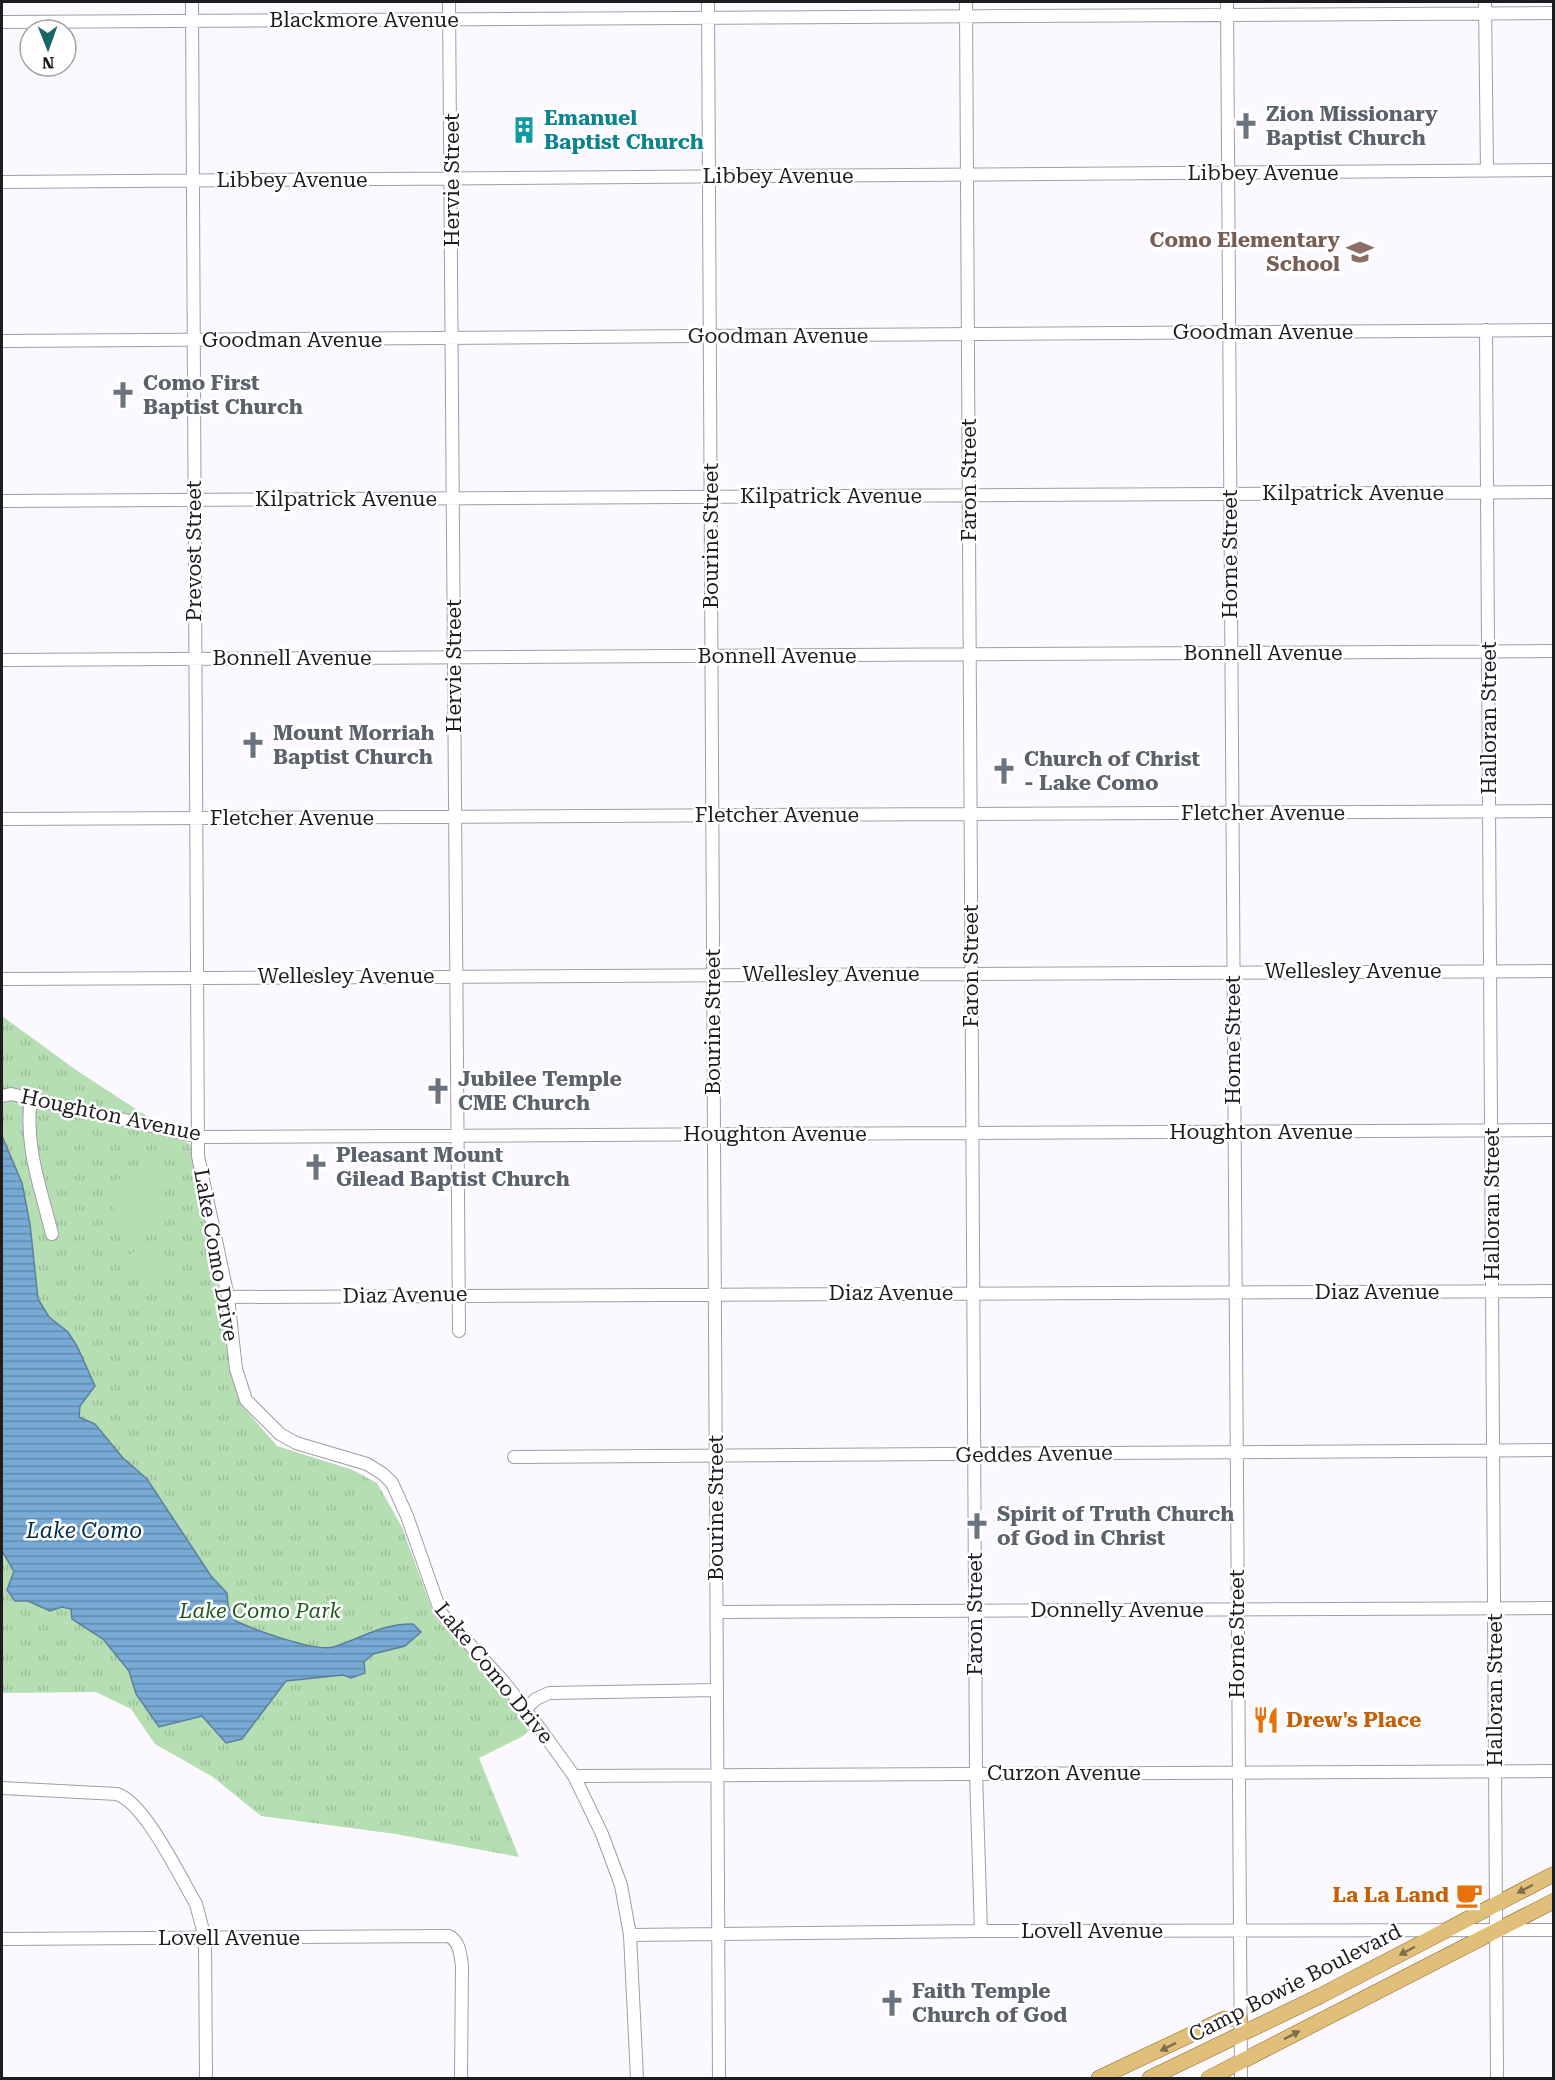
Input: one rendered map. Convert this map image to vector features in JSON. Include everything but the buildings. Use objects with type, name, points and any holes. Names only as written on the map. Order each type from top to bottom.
[{"type":"main road","name":"Camp Bowie Boulevard","points":[[1150,2079],[1554,1874]]},
{"type":"main road","points":[[1209,2079],[1554,1901]]},
{"type":"main road","points":[[1099,2079],[1224,2019],[1240,2018]]},
{"type":"street","name":"Prevost Street","points":[[192,2],[199,1137]]},
{"type":"street","name":"Hervie Street","points":[[450,2],[459,1331]]},
{"type":"street","name":"Bourine Street","points":[[708,2],[719,2079]]},
{"type":"street","name":"Faron Street","points":[[966,2],[976,1773],[981,1931]]},
{"type":"street","name":"Horne Street","points":[[1227,2],[1241,2079]]},
{"type":"street","name":"Blackmore Avenue","points":[[2,22],[1227,15],[1485,7],[1554,13]]},
{"type":"street","points":[[1485,7],[1487,171]]},
{"type":"street","name":"Libbey Avenue","points":[[2,182],[1554,171]]},
{"type":"street","name":"Halloran Street","points":[[1486,330],[1497,2079]]},
{"type":"street","name":"Goodman Avenue","points":[[2,341],[1554,330]]},
{"type":"street","name":"Kilpatrick Avenue","points":[[2,501],[1554,492]]},
{"type":"street","name":"Bonnell Avenue","points":[[2,660],[1554,651]]},
{"type":"street","name":"Fletcher Avenue","points":[[2,819],[1554,812]]},
{"type":"street","name":"Wellesley Avenue","points":[[2,979],[1554,971]]},
{"type":"street","name":"Houghton Avenue","points":[[2,1096],[11,1094],[31,1098],[199,1137],[1554,1130]]},
{"type":"street","points":[[31,1098],[27,1125],[30,1147],[52,1234]]},
{"type":"street","name":"Lake Como Drive","points":[[199,1137],[198,1156],[228,1298],[236,1369],[246,1400],[280,1434],[296,1443],[367,1464],[392,1483],[407,1516],[441,1613],[504,1682],[574,1776],[602,1834],[621,1885],[630,1935],[637,2079]]},
{"type":"street","name":"Diaz Avenue","points":[[228,1298],[1554,1291]]},
{"type":"street","name":"Geddes Avenue","points":[[514,1456],[974,1455],[1236,1450],[1554,1450]]},
{"type":"street","name":"Donnelly Avenue","points":[[717,1612],[1554,1608]]},
{"type":"street","points":[[525,1709],[536,1699],[549,1693],[717,1690]]},
{"type":"street","name":"Curzon Avenue","points":[[574,1776],[1554,1771]]},
{"type":"street","points":[[2,1788],[95,1791],[126,1797],[143,1814],[196,1904],[205,1938],[206,2079]]},
{"type":"street","name":"Lovell Avenue","points":[[630,1935],[981,1931],[1554,1930]]},
{"type":"street","name":"Lovell Avenue","points":[[2,1939],[449,1936],[455,1940],[462,1965],[461,2079]]},
{"type":"green space","name":"Lake Como Park","points":[[2,1016],[76,1070],[191,1145],[240,1403],[277,1446],[353,1470],[377,1483],[402,1527],[435,1618],[465,1648],[532,1727],[523,1736],[479,1758],[519,1857],[396,1834],[261,1816],[213,1777],[155,1744],[131,1709],[96,1692],[2,1693]]},
{"type":"green space","points":[[151,1165],[172,1213],[126,1233],[105,1185]]},
{"type":"green space","points":[[150,1245],[165,1280],[143,1289],[129,1254]]},
{"type":"water","name":"Lake Como","points":[[2,1136],[22,1183],[30,1224],[38,1299],[49,1317],[68,1332],[95,1386],[80,1406],[79,1417],[95,1424],[123,1458],[147,1479],[211,1576],[227,1593],[228,1606],[236,1621],[284,1639],[324,1648],[343,1644],[392,1626],[413,1624],[421,1632],[405,1646],[373,1654],[364,1662],[365,1673],[351,1678],[343,1675],[286,1681],[242,1739],[226,1743],[202,1716],[159,1727],[136,1694],[129,1671],[103,1639],[72,1619],[71,1609],[62,1607],[50,1611],[28,1601],[15,1601],[7,1590],[14,1571],[2,1551]]},
{"type":"place","name":"Zion Missionary Baptist Church","points":[[1246,126]]},
{"type":"place","name":"Emanuel Baptist Church","points":[[524,130]]},
{"type":"place","name":"Como Elementary School","points":[[1360,252]]},
{"type":"place","name":"Como First Baptist Church","points":[[123,395]]},
{"type":"place","name":"Mount Morriah Baptist Church","points":[[253,745]]},
{"type":"place","name":"Church of Christ - Lake Como","points":[[1004,771]]},
{"type":"place","name":"Jubilee Temple CME Church","points":[[438,1091]]},
{"type":"place","name":"Pleasant Mount Gilead Baptist Church","points":[[316,1167]]},
{"type":"place","name":"Spirit of Truth Church of God in Christ","points":[[977,1526]]},
{"type":"place","name":"Drew's Place","points":[[1266,1720]]},
{"type":"place","name":"La La Land","points":[[1469,1895]]},
{"type":"place","name":"Faith Temple Church of God","points":[[892,2003]]}]
